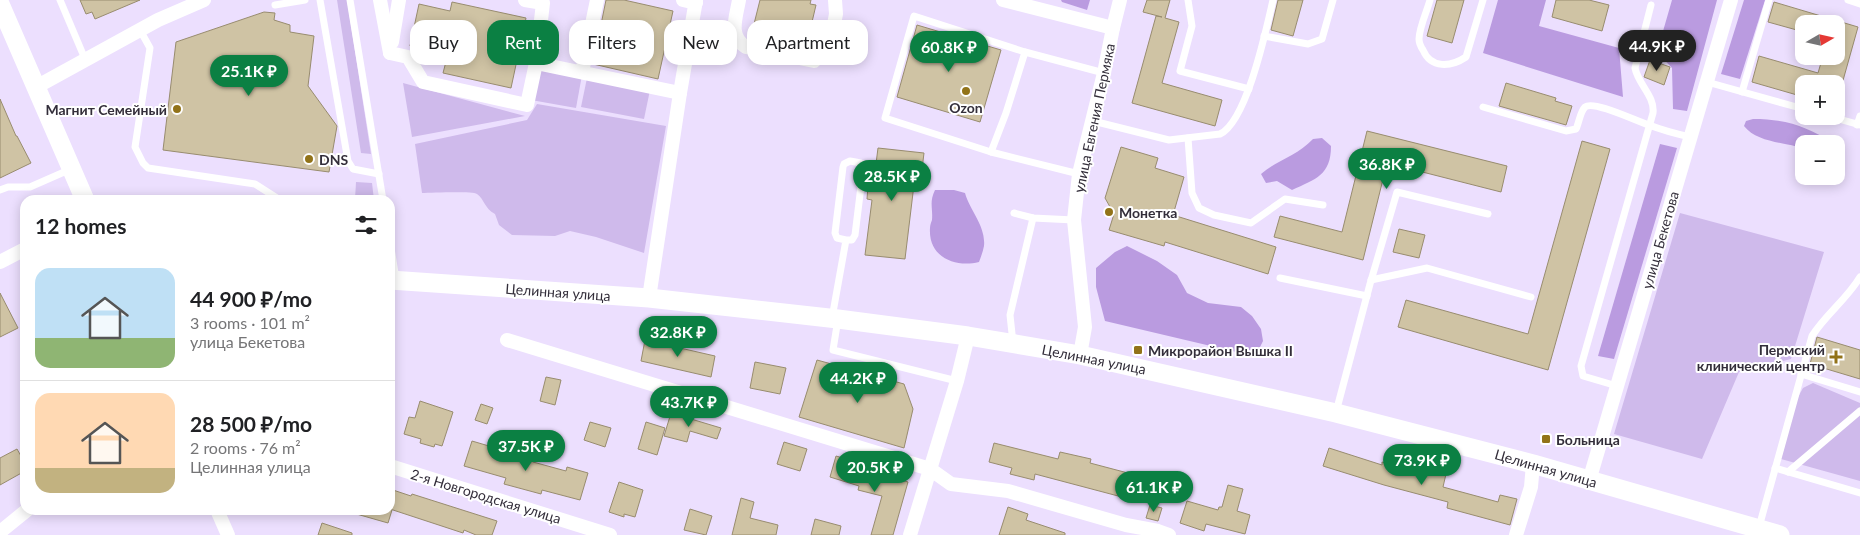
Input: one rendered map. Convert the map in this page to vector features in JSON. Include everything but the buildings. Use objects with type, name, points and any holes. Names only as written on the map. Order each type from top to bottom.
[{"type":"main road","points":[[0,5],[83,195]]},
{"type":"main road","name":"Целинная улица","points":[[395,280],[650,298],[968,336],[1080,355],[1336,412],[1534,464],[1780,535]]},
{"type":"street","points":[[36,87],[158,20],[204,0]]},
{"type":"street","points":[[380,0],[390,53]]},
{"type":"street","points":[[390,53],[399,0]]},
{"type":"street","points":[[525,0],[543,2],[541,20]]},
{"type":"street","points":[[582,72],[597,0]]},
{"type":"street","points":[[739,0],[734,34],[738,42],[746,47],[814,62],[830,40],[836,14],[835,0]]},
{"type":"street","points":[[1003,0],[1113,28]]},
{"type":"street","name":"улица Евгения Пермяка","points":[[1080,355],[1085,327],[1074,220],[1079,174],[1120,0]]},
{"type":"street","name":"улица Бекетова","points":[[1590,481],[1731,0]]},
{"type":"street","points":[[650,298],[692,1]]},
{"type":"street","points":[[390,53],[408,57],[423,82],[527,105],[536,65]]},
{"type":"street","points":[[546,65],[680,93]]},
{"type":"street","points":[[4,258],[20,251]]},
{"type":"street","points":[[910,535],[968,336]]},
{"type":"street","points":[[507,340],[930,469],[951,484],[1008,491],[1126,525],[1169,535]]},
{"type":"street","points":[[1516,535],[1531,487],[1534,464]]},
{"type":"street","name":"2-я Новгородская улица","points":[[395,468],[610,535]]},
{"type":"street","points":[[0,532],[21,515]]},
{"type":"street","points":[[219,515],[228,535]]},
{"type":"lane","points":[[60,0],[85,60]]},
{"type":"lane","points":[[275,5],[305,0]]},
{"type":"lane","points":[[320,0],[348,161],[353,169],[379,174]]},
{"type":"lane","points":[[350,0],[382,195]]},
{"type":"lane","points":[[1188,0],[1192,26],[1180,71],[1249,89]]},
{"type":"lane","points":[[1093,121],[1170,140],[1220,134],[1226,131],[1232,124],[1249,89],[1273,0]]},
{"type":"lane","points":[[1264,36],[1308,44],[1322,39],[1333,0]]},
{"type":"lane","points":[[1430,0],[1419,40],[1424,54],[1435,64],[1446,66],[1458,63],[1466,57],[1483,0]]},
{"type":"lane","points":[[1742,92],[1769,0]]},
{"type":"lane","points":[[1848,0],[1860,4]]},
{"type":"lane","points":[[1617,386],[1583,376],[1581,366],[1649,126],[1653,105],[1635,68],[1651,5]]},
{"type":"lane","points":[[1079,174],[991,152],[885,118],[914,16],[1025,52],[1104,73]]},
{"type":"lane","points":[[140,30],[150,48],[135,147],[143,163],[148,168],[255,184],[272,195]]},
{"type":"lane","points":[[991,152],[1006,113],[1025,52]]},
{"type":"lane","points":[[1707,82],[1795,107]]},
{"type":"lane","points":[[1483,107],[1566,131],[1576,129],[1582,113],[1588,106],[1617,112],[1649,126],[1690,138]]},
{"type":"lane","points":[[1845,121],[1859,125],[1860,116]]},
{"type":"lane","points":[[1188,138],[1192,193],[1199,208],[1214,215],[1250,223],[1285,199],[1323,205]]},
{"type":"lane","points":[[850,162],[861,163],[863,170],[855,235],[852,240],[846,240],[837,238],[835,232],[843,167],[844,164],[850,162]]},
{"type":"lane","points":[[0,190],[8,187],[30,187],[71,168]]},
{"type":"lane","points":[[1336,412],[1371,280],[1397,192],[1488,214]]},
{"type":"lane","points":[[1014,213],[1033,218],[1074,220]]},
{"type":"lane","points":[[1013,343],[1010,315],[1033,218]]},
{"type":"lane","points":[[846,240],[835,319],[833,350],[956,380]]},
{"type":"lane","points":[[1371,280],[1427,268],[1532,296]]},
{"type":"lane","points":[[1758,528],[1812,336],[1819,324],[1852,290],[1860,277]]},
{"type":"lane","points":[[1280,278],[1367,296]]},
{"type":"lane","points":[[1801,374],[1860,392]]},
{"type":"lane","points":[[1788,472],[1860,411]]},
{"type":"lane","points":[[1775,468],[1860,493]]},
{"type":"shaded area","points":[[337,0],[347,0],[371,154],[361,153]]},
{"type":"shaded area","points":[[1061,0],[1090,0],[1087,10],[1062,2]]},
{"type":"shaded area","points":[[1498,0],[1546,0],[1539,26],[1619,48],[1623,97],[1483,53]]},
{"type":"shaded area","points":[[1672,0],[1717,0],[1687,111],[1673,109],[1672,68],[1657,52]]},
{"type":"shaded area","points":[[1744,0],[1765,0],[1740,79],[1721,74]]},
{"type":"shaded area","points":[[538,66],[582,75],[576,108],[531,100]]},
{"type":"shaded area","points":[[587,78],[650,90],[644,119],[581,107]]},
{"type":"shaded area","points":[[403,83],[525,116],[412,137]]},
{"type":"shaded area","points":[[537,104],[666,126],[644,253],[596,237],[570,231],[555,236],[512,235],[499,225],[495,214],[477,194],[460,192],[422,193],[415,144],[527,120]]},
{"type":"shaded area","points":[[1753,119],[1786,122],[1819,135],[1795,135],[1795,147],[1756,136],[1744,126],[1746,121]]},
{"type":"shaded area","points":[[1322,138],[1331,146],[1328,164],[1320,175],[1292,190],[1277,181],[1266,183],[1261,174],[1300,150],[1313,139]]},
{"type":"shaded area","points":[[1660,144],[1677,148],[1614,359],[1598,356]]},
{"type":"shaded area","points":[[356,182],[372,183],[373,195],[355,195]]},
{"type":"shaded area","points":[[935,190],[954,190],[965,193],[983,232],[984,246],[979,262],[952,262],[938,253],[933,246],[930,225],[932,220],[932,198]]},
{"type":"shaded area","points":[[1680,213],[1824,252],[1791,359],[1739,372],[1702,459],[1614,434]]},
{"type":"shaded area","points":[[1127,246],[1157,261],[1177,275],[1187,293],[1208,303],[1241,307],[1252,316],[1261,329],[1263,341],[1257,353],[1249,355],[1105,321],[1096,287],[1096,268],[1115,252]]},
{"type":"shaded area","points":[[1813,383],[1860,403],[1860,481],[1781,459],[1797,399],[1803,388]]},
{"type":"place","name":"Ozon","points":[[966,91]]},
{"type":"place","name":"Магнит Семейный","points":[[177,109]]},
{"type":"place","name":"DNS","points":[[309,159]]},
{"type":"place","name":"Монетка","points":[[1109,212]]},
{"type":"place","name":"Микрорайон Вышка II","points":[[1138,350]]},
{"type":"place","name":"Пермский клинический центр","points":[[1836,357]]},
{"type":"place","name":"Больница","points":[[1546,439]]}]
